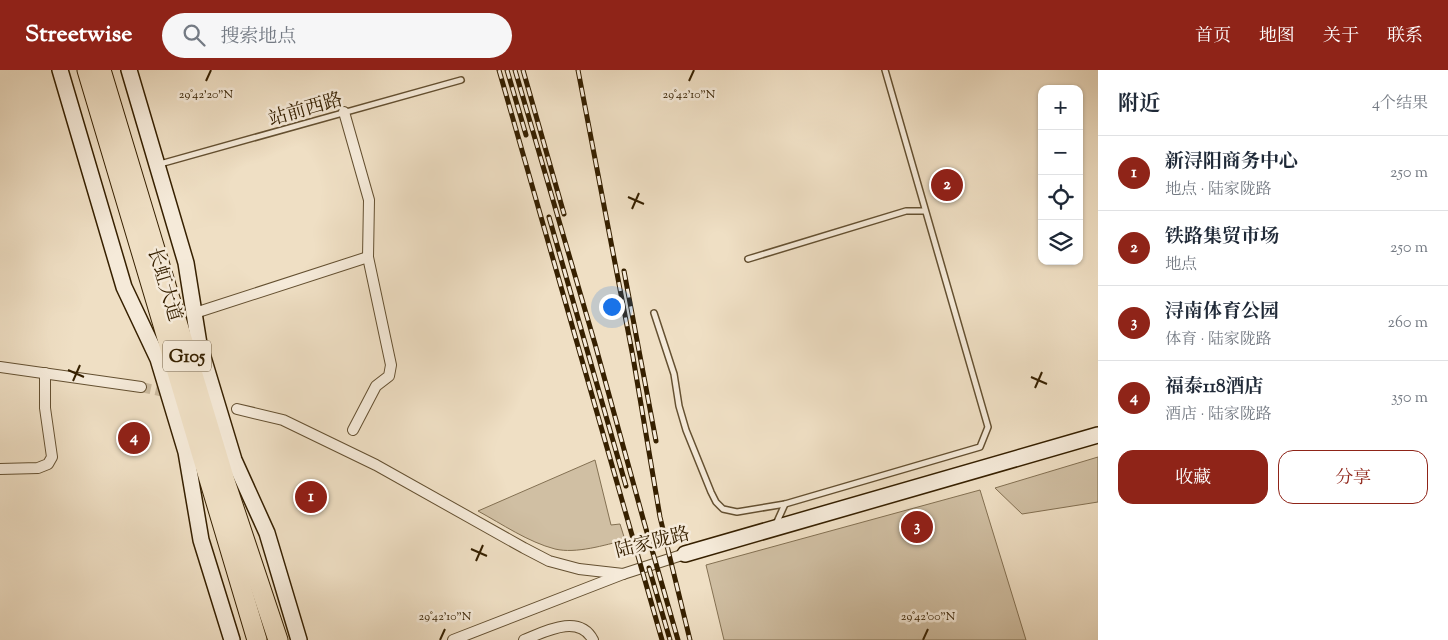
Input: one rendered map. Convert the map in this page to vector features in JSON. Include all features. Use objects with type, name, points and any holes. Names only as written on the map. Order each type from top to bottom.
[{"type":"highway","name":"长虹大道","points":[[87,70],[257,640]]},
{"type":"highway","name":"长虹大道","points":[[101,70],[225,481],[278,640]]},
{"type":"street","points":[[60,70],[124,287],[158,359],[186,452],[201,540],[232,640]]},
{"type":"street","points":[[129,70],[186,263],[199,344],[234,460],[267,533],[299,640]]},
{"type":"street","points":[[344,112],[369,200],[368,256],[391,365],[389,376],[376,386],[354,430]]},
{"type":"street","points":[[194,312],[368,256]]},
{"type":"street","points":[[0,367],[141,387]]},
{"type":"street","points":[[0,469],[38,468],[48,464],[52,457],[45,408],[45,373]]},
{"type":"street","name":"陆家陇路","points":[[237,409],[283,420],[376,465],[549,561],[579,568],[623,574],[685,554],[1098,435]]},
{"type":"street","points":[[453,640],[623,574]]},
{"type":"street","points":[[524,640],[567,626],[578,627],[585,631],[593,640]]},
{"type":"lane","points":[[654,313],[674,374],[679,406],[686,430],[716,502],[723,510],[730,512],[785,504],[980,446],[988,426],[885,70]]},
{"type":"lane","name":"站前西路","points":[[157,164],[461,80]]},
{"type":"lane","points":[[748,259],[906,211],[925,211]]},
{"type":"lane","points":[[773,529],[785,504]]},
{"type":"shaded area","points":[[1098,457],[1098,502],[1022,514],[995,488]]},
{"type":"shaded area","points":[[595,460],[611,525],[620,524],[625,540],[581,550],[555,549],[525,537],[478,511]]},
{"type":"shaded area","points":[[980,490],[1026,640],[724,640],[706,565]]},
{"type":"tunnel","points":[[141,387],[173,394]]},
{"type":"railway","points":[[499,70],[662,640]]},
{"type":"railway","points":[[507,70],[526,135]]},
{"type":"railway","points":[[515,70],[595,344],[678,640]]},
{"type":"railway","points":[[523,70],[564,214]]},
{"type":"railway","points":[[578,70],[633,357],[660,517],[690,640]]},
{"type":"railway","points":[[549,217],[626,486]]},
{"type":"railway","points":[[624,271],[656,441]]},
{"type":"railway","points":[[649,568],[670,640]]},
{"type":"place","name":"铁路集贸市场","points":[[947,185]]},
{"type":"place","name":"福泰118酒店","points":[[134,438]]},
{"type":"place","name":"新浔阳商务中心","points":[[311,497]]},
{"type":"place","name":"浔南体育公园","points":[[917,527]]}]
